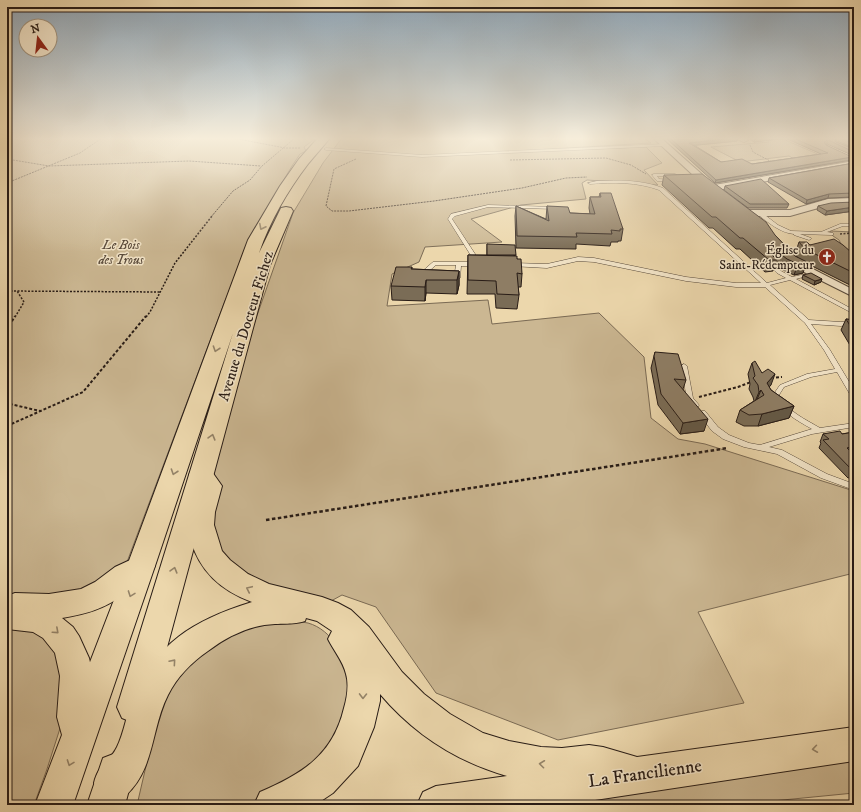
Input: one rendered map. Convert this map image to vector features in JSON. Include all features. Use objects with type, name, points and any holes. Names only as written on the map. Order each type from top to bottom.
[{"type":"main road","points":[[57,798],[256,240],[273,206],[293,176]]},
{"type":"main road","name":"Avenue du Docteur Fichez","points":[[109,794],[262,265],[288,206],[306,176]]},
{"type":"main road","points":[[201,475],[210,486],[200,522],[211,558],[225,574],[243,586],[263,595],[294,603],[320,607],[340,619],[356,632],[392,686],[414,706],[453,736],[478,749],[506,758],[561,766],[598,764],[635,775]]},
{"type":"main road","points":[[7,607],[58,606],[81,602],[103,593],[121,578],[141,566]]},
{"type":"main road","points":[[109,794],[132,756],[145,709],[157,682],[175,659],[217,629],[245,616],[264,611],[288,611],[310,615],[328,625],[344,639],[355,655],[363,676],[363,701],[357,727],[345,752],[320,780],[296,796],[273,805]]},
{"type":"main road","points":[[7,616],[34,619],[53,627],[65,639],[72,654],[76,672],[74,712],[79,735]]},
{"type":"main road","name":"La Francilienne","points":[[436,805],[854,744]]},
{"type":"street","points":[[695,176],[725,197]]},
{"type":"street","points":[[713,188],[779,176]]},
{"type":"street","points":[[771,234],[743,211],[759,213],[790,213],[828,202],[854,201]]},
{"type":"street","points":[[784,249],[796,264],[854,294]]},
{"type":"lane","points":[[655,176],[658,180],[678,181]]},
{"type":"lane","points":[[590,183],[601,182],[650,185],[661,189],[807,322],[827,350],[854,396]]},
{"type":"lane","points":[[480,264],[450,219],[453,215],[488,206],[562,209]]},
{"type":"lane","points":[[759,213],[776,226],[809,239]]},
{"type":"lane","points":[[819,233],[842,225],[854,225]]},
{"type":"lane","points":[[790,232],[831,234]]},
{"type":"lane","points":[[508,265],[547,266],[578,260],[594,260],[709,283],[736,285],[765,285],[812,273]]},
{"type":"lane","points":[[769,262],[779,272],[794,278],[854,312]]},
{"type":"lane","points":[[418,278],[435,263],[487,265]]},
{"type":"lane","points":[[457,278],[459,264]]},
{"type":"lane","points":[[807,322],[841,324],[854,322]]},
{"type":"lane","points":[[684,366],[690,399],[715,429],[726,437],[759,448],[779,452],[824,476],[854,487]]},
{"type":"lane","points":[[820,431],[795,416],[779,403],[776,395],[782,386],[808,376],[838,370]]},
{"type":"lane","points":[[759,448],[820,431],[854,425]]},
{"type":"path","points":[[7,183],[25,176]]},
{"type":"path","points":[[7,426],[83,392],[150,312],[176,263],[200,229],[233,191],[250,180],[254,176]]},
{"type":"path","points":[[333,176],[326,206],[332,211],[350,211],[434,201],[522,188],[577,176],[588,176]]},
{"type":"path","points":[[649,176],[656,181],[663,181]]},
{"type":"path","points":[[831,234],[854,233]]},
{"type":"path","points":[[7,291],[161,292]]},
{"type":"path","points":[[7,330],[24,302],[17,291]]},
{"type":"path","points":[[769,378],[808,376]]},
{"type":"path","points":[[690,399],[738,387],[755,381]]},
{"type":"path","points":[[7,389],[10,404],[41,411]]},
{"type":"path","points":[[266,520],[747,444]]},
{"type":"green space","name":"Le Bois des Trous","points":[[7,176],[286,176],[251,240],[225,301],[121,578],[103,593],[7,607]]},
{"type":"green space","points":[[315,176],[650,176],[658,185],[587,180],[582,183],[586,199],[521,205],[471,219],[502,242],[425,247],[419,262],[392,274],[387,306],[488,300],[492,324],[599,313],[644,357],[651,418],[678,439],[705,444],[854,491],[854,573],[698,612],[744,703],[558,740],[436,693],[376,607],[342,595],[320,607],[211,558],[201,475],[293,213]]},
{"type":"green space","points":[[830,231],[854,232],[854,262],[850,262],[839,240],[833,236]]},
{"type":"green space","points":[[289,620],[308,623],[317,627],[331,638],[343,654],[356,679],[332,754],[256,801],[232,805],[137,805],[156,723],[169,685],[182,665],[242,626]]},
{"type":"green space","points":[[7,625],[35,631],[54,645],[65,665],[63,719],[34,805],[7,805]]},
{"type":"green space","points":[[854,758],[854,793],[732,805],[545,805]]},
{"type":"building","points":[[665,176],[705,176],[766,222],[775,235],[795,256],[807,262],[798,264],[787,259],[773,248],[768,251],[777,260],[769,260],[716,217],[712,217]]},
{"type":"building","points":[[712,176],[740,176],[716,180]]},
{"type":"building","points":[[781,176],[854,176],[854,193],[829,194],[807,200],[769,178]]},
{"type":"building","points":[[761,179],[789,204],[750,204],[725,186]]},
{"type":"building","points":[[600,193],[611,193],[623,229],[620,229],[620,231],[611,230],[612,234],[576,233],[577,237],[517,236],[516,206],[549,221],[547,206],[568,207],[570,213],[595,214],[590,197],[601,197]]},
{"type":"building","points":[[854,202],[854,207],[827,211],[818,206],[831,203]]},
{"type":"building","points":[[834,239],[851,252],[854,252],[854,273],[805,249],[799,242],[807,242],[810,245]]},
{"type":"building","points":[[487,244],[515,245],[516,255],[487,255]]},
{"type":"building","points":[[468,255],[517,256],[517,259],[521,259],[522,274],[517,273],[519,295],[497,294],[496,281],[468,280]]},
{"type":"building","points":[[396,267],[459,271],[457,280],[426,280],[425,287],[391,286]]},
{"type":"building","points":[[811,273],[822,279],[815,281],[803,275]]},
{"type":"building","points":[[846,319],[854,320],[854,332]]},
{"type":"building","points":[[655,352],[678,354],[686,380],[674,379],[708,419],[683,423],[661,394],[654,356]]},
{"type":"building","points":[[755,361],[762,373],[768,369],[775,374],[767,383],[771,390],[794,406],[762,414],[749,415],[740,410],[764,395],[761,390],[759,392],[758,385],[753,378],[755,376],[752,363]]},
{"type":"building","points":[[840,431],[842,434],[854,432],[854,446],[847,448],[854,455],[854,469],[852,470],[823,440],[829,439],[823,434]]},
{"type":"place","name":"Église du Saint-Rédempteur","points":[[827,257]]}]
